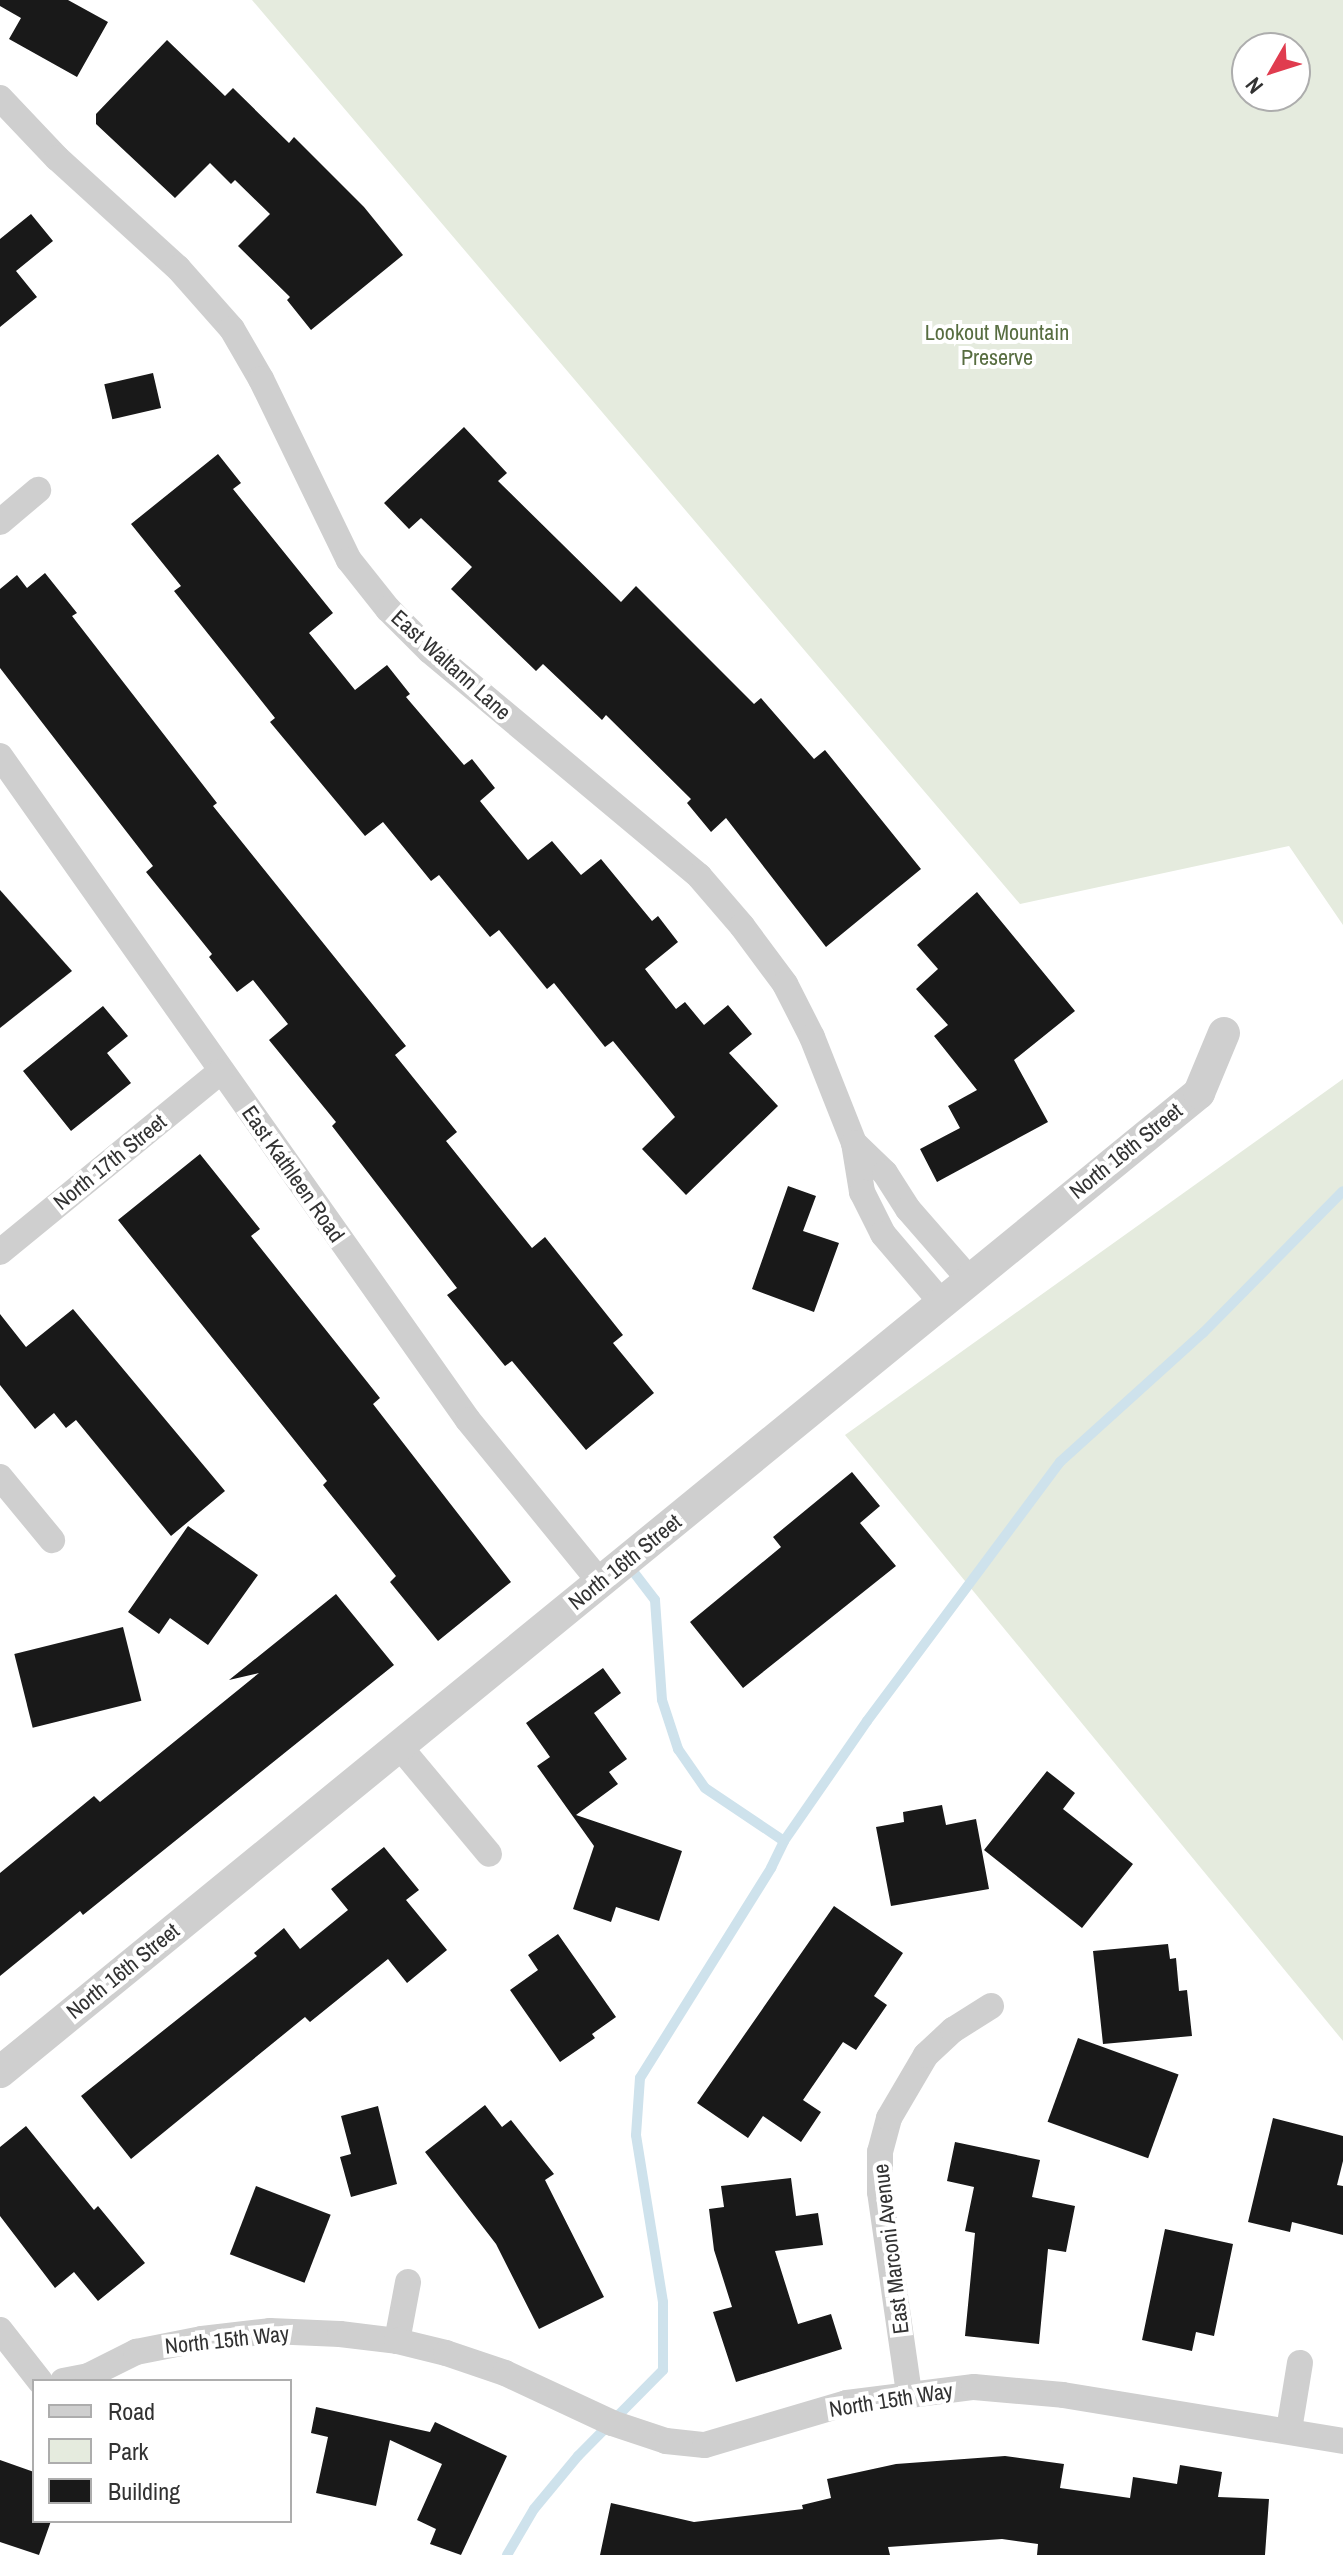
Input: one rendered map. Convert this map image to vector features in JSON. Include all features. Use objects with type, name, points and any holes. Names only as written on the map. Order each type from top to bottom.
[{"type":"street","name":"East Waltann Lane","points":[[0,98],[57,158],[211,300],[261,379],[349,560],[388,609],[430,651],[699,876],[742,926],[785,984],[812,1037],[854,1143],[862,1192],[883,1234],[941,1302]]},
{"type":"street","points":[[0,522],[38,490]]},
{"type":"street","name":"East Kathleen Road","points":[[0,756],[468,1420],[600,1582]]},
{"type":"street","name":"North 16th Street","points":[[0,2072],[1199,1093],[1224,1033]]},
{"type":"street","name":"North 17th Street","points":[[0,1252],[220,1072]]},
{"type":"street","name":"East Waltann Lane","points":[[854,1143],[885,1173],[969,1279]]},
{"type":"street","points":[[872,1210],[894,1188]]},
{"type":"street","points":[[912,1267],[938,1243]]},
{"type":"street","points":[[0,1477],[52,1540]]},
{"type":"street","points":[[400,1747],[489,1854]]},
{"type":"street","name":"East Marconi Avenue","points":[[909,2393],[880,2192],[880,2152],[889,2118],[926,2055],[953,2030],[991,2006]]},
{"type":"street","points":[[397,2341],[408,2282]]},
{"type":"street","points":[[0,2330],[38,2379]]},
{"type":"street","name":"North 15th Way","points":[[73,2379],[88,2376],[136,2352],[202,2339],[270,2331],[397,2341],[505,2373],[612,2423],[679,2442],[705,2445],[847,2403],[974,2387],[1063,2395],[1343,2441]]},
{"type":"street","points":[[1289,2430],[1300,2363]]},
{"type":"green space","name":"Lookout Mountain Preserve","points":[[252,0],[1343,0],[1343,925],[1289,846],[1020,904]]},
{"type":"green space","points":[[1343,1079],[1343,2041],[845,1435]]},
{"type":"building","points":[[0,0],[68,0],[108,22],[77,77],[9,39],[21,18],[0,6]]},
{"type":"building","points":[[167,40],[225,96],[233,88],[289,143],[294,137],[364,207],[403,255],[311,330],[287,300],[290,297],[238,246],[270,214],[235,180],[231,184],[210,163],[175,198],[96,124],[96,114]]},
{"type":"building","points":[[31,214],[53,241],[16,271],[37,297],[0,327],[0,239]]},
{"type":"building","points":[[153,373],[161,408],[112,419],[104,384]]},
{"type":"building","points":[[464,427],[507,473],[498,481],[621,602],[636,586],[754,704],[761,698],[814,759],[825,750],[921,869],[826,947],[726,818],[711,832],[687,803],[691,799],[606,715],[602,720],[543,664],[536,671],[451,589],[472,567],[421,518],[409,529],[384,503]]},
{"type":"building","points":[[218,454],[241,483],[233,489],[333,613],[309,633],[355,690],[387,665],[410,694],[406,697],[464,765],[472,759],[495,788],[480,801],[528,860],[552,841],[581,875],[601,859],[652,921],[658,916],[678,942],[645,969],[676,1009],[685,1002],[704,1025],[728,1005],[752,1034],[729,1053],[778,1106],[686,1195],[642,1149],[675,1117],[613,1041],[605,1047],[554,983],[547,989],[499,930],[490,937],[439,875],[431,881],[383,822],[365,836],[270,722],[275,718],[174,591],[181,586],[131,524]]},
{"type":"building","points":[[45,573],[77,613],[72,616],[217,803],[213,806],[406,1046],[395,1055],[457,1132],[446,1141],[532,1248],[545,1237],[623,1335],[613,1343],[654,1393],[586,1450],[512,1361],[505,1366],[447,1295],[457,1288],[332,1126],[336,1122],[269,1040],[288,1024],[253,980],[237,992],[209,957],[212,954],[146,872],[153,866],[0,668],[0,589],[17,575],[27,588]]},
{"type":"building","points":[[0,890],[72,971],[0,1028]]},
{"type":"building","points":[[977,892],[1075,1011],[1014,1060],[1048,1122],[937,1182],[920,1149],[960,1128],[948,1106],[977,1090],[934,1036],[948,1025],[916,989],[938,969],[917,945]]},
{"type":"building","points":[[103,1006],[128,1036],[107,1053],[131,1083],[71,1131],[23,1071]]},
{"type":"building","points":[[200,1154],[260,1229],[251,1236],[380,1398],[373,1404],[511,1582],[438,1641],[390,1582],[396,1576],[323,1485],[327,1481],[118,1220]]},
{"type":"building","points":[[788,1186],[816,1196],[803,1231],[839,1243],[814,1312],[752,1289]]},
{"type":"building","points":[[73,1309],[225,1491],[171,1536],[76,1420],[66,1428],[54,1413],[35,1429],[0,1385],[0,1314],[26,1347]]},
{"type":"building","points":[[852,1472],[880,1506],[860,1523],[896,1566],[743,1688],[690,1622],[781,1547],[773,1537]]},
{"type":"building","points":[[188,1526],[258,1575],[208,1645],[170,1618],[159,1634],[128,1612]]},
{"type":"building","points":[[336,1594],[394,1665],[83,1915],[80,1911],[0,1976],[0,1873],[94,1796],[100,1802],[259,1673],[229,1680]]},
{"type":"building","points":[[123,1627],[141,1701],[33,1728],[14,1654]]},
{"type":"building","points":[[603,1668],[621,1693],[594,1713],[627,1759],[609,1772],[618,1784],[576,1815],[682,1851],[659,1921],[616,1907],[611,1922],[573,1909],[594,1846],[537,1766],[550,1757],[526,1723]]},
{"type":"building","points":[[1047,1771],[1075,1793],[1063,1809],[1133,1864],[1082,1928],[984,1850]]},
{"type":"building","points":[[942,1805],[946,1825],[976,1819],[989,1889],[891,1906],[876,1827],[904,1822],[903,1812]]},
{"type":"building","points":[[384,1847],[419,1890],[406,1900],[447,1950],[407,1983],[388,1959],[310,2022],[305,2017],[131,2159],[81,2096],[257,1956],[254,1953],[284,1928],[300,1949],[348,1910],[331,1889]]},
{"type":"building","points":[[834,1906],[903,1953],[874,1996],[887,2005],[856,2050],[843,2042],[803,2100],[821,2112],[801,2142],[763,2116],[748,2138],[697,2103]]},
{"type":"building","points":[[558,1934],[616,2017],[592,2034],[595,2038],[560,2062],[510,1990],[538,1970],[528,1955]]},
{"type":"building","points":[[1168,1944],[1170,1959],[1176,1958],[1179,1991],[1187,1990],[1192,2036],[1103,2044],[1093,1951]]},
{"type":"building","points":[[1078,2038],[1179,2075],[1148,2158],[1048,2122]]},
{"type":"building","points":[[485,2105],[502,2127],[511,2120],[554,2174],[545,2180],[604,2297],[539,2329],[496,2244],[425,2152]]},
{"type":"building","points":[[378,2106],[397,2184],[351,2197],[340,2157],[351,2154],[341,2116]]},
{"type":"building","points":[[1273,2118],[1343,2136],[1343,2161],[1337,2185],[1343,2186],[1343,2235],[1292,2222],[1290,2232],[1248,2222]]},
{"type":"building","points":[[26,2126],[94,2210],[98,2206],[145,2263],[98,2301],[74,2272],[55,2288],[0,2216],[0,2147]]},
{"type":"building","points":[[955,2142],[1040,2160],[1032,2197],[1075,2206],[1066,2252],[1048,2249],[1039,2344],[965,2336],[975,2233],[965,2231],[974,2187],[947,2181]]},
{"type":"building","points":[[791,2178],[796,2216],[818,2213],[823,2245],[775,2251],[798,2324],[831,2314],[842,2349],[736,2382],[713,2312],[732,2307],[714,2250],[709,2209],[724,2207],[721,2186]]},
{"type":"building","points":[[256,2186],[331,2215],[305,2283],[230,2254]]},
{"type":"building","points":[[1165,2229],[1233,2244],[1214,2336],[1196,2332],[1192,2351],[1142,2340]]},
{"type":"building","points":[[316,2407],[430,2432],[435,2422],[507,2456],[461,2555],[430,2544],[436,2529],[417,2520],[442,2464],[390,2440],[376,2506],[316,2493],[328,2437],[311,2433]]},
{"type":"building","points":[[1005,2456],[1064,2464],[1060,2488],[1130,2498],[1133,2477],[1177,2484],[1180,2465],[1222,2472],[1218,2497],[1269,2499],[1265,2555],[1037,2555],[1038,2544],[1002,2539],[888,2547],[890,2555],[600,2555],[611,2503],[694,2522],[803,2509],[802,2505],[831,2498],[827,2479],[896,2464]]},
{"type":"building","points":[[0,2460],[32,2471],[32,2523],[50,2523],[39,2555],[0,2542]]},
{"type":"waterway","points":[[507,2555],[534,2509],[578,2456],[663,2370],[663,2302],[636,2135],[640,2078],[771,1868],[784,1841],[867,1721],[1060,1462],[1203,1333],[1343,1191]]},
{"type":"waterway","points":[[629,1566],[655,1600],[662,1700],[678,1749],[705,1788],[784,1841]]}]
